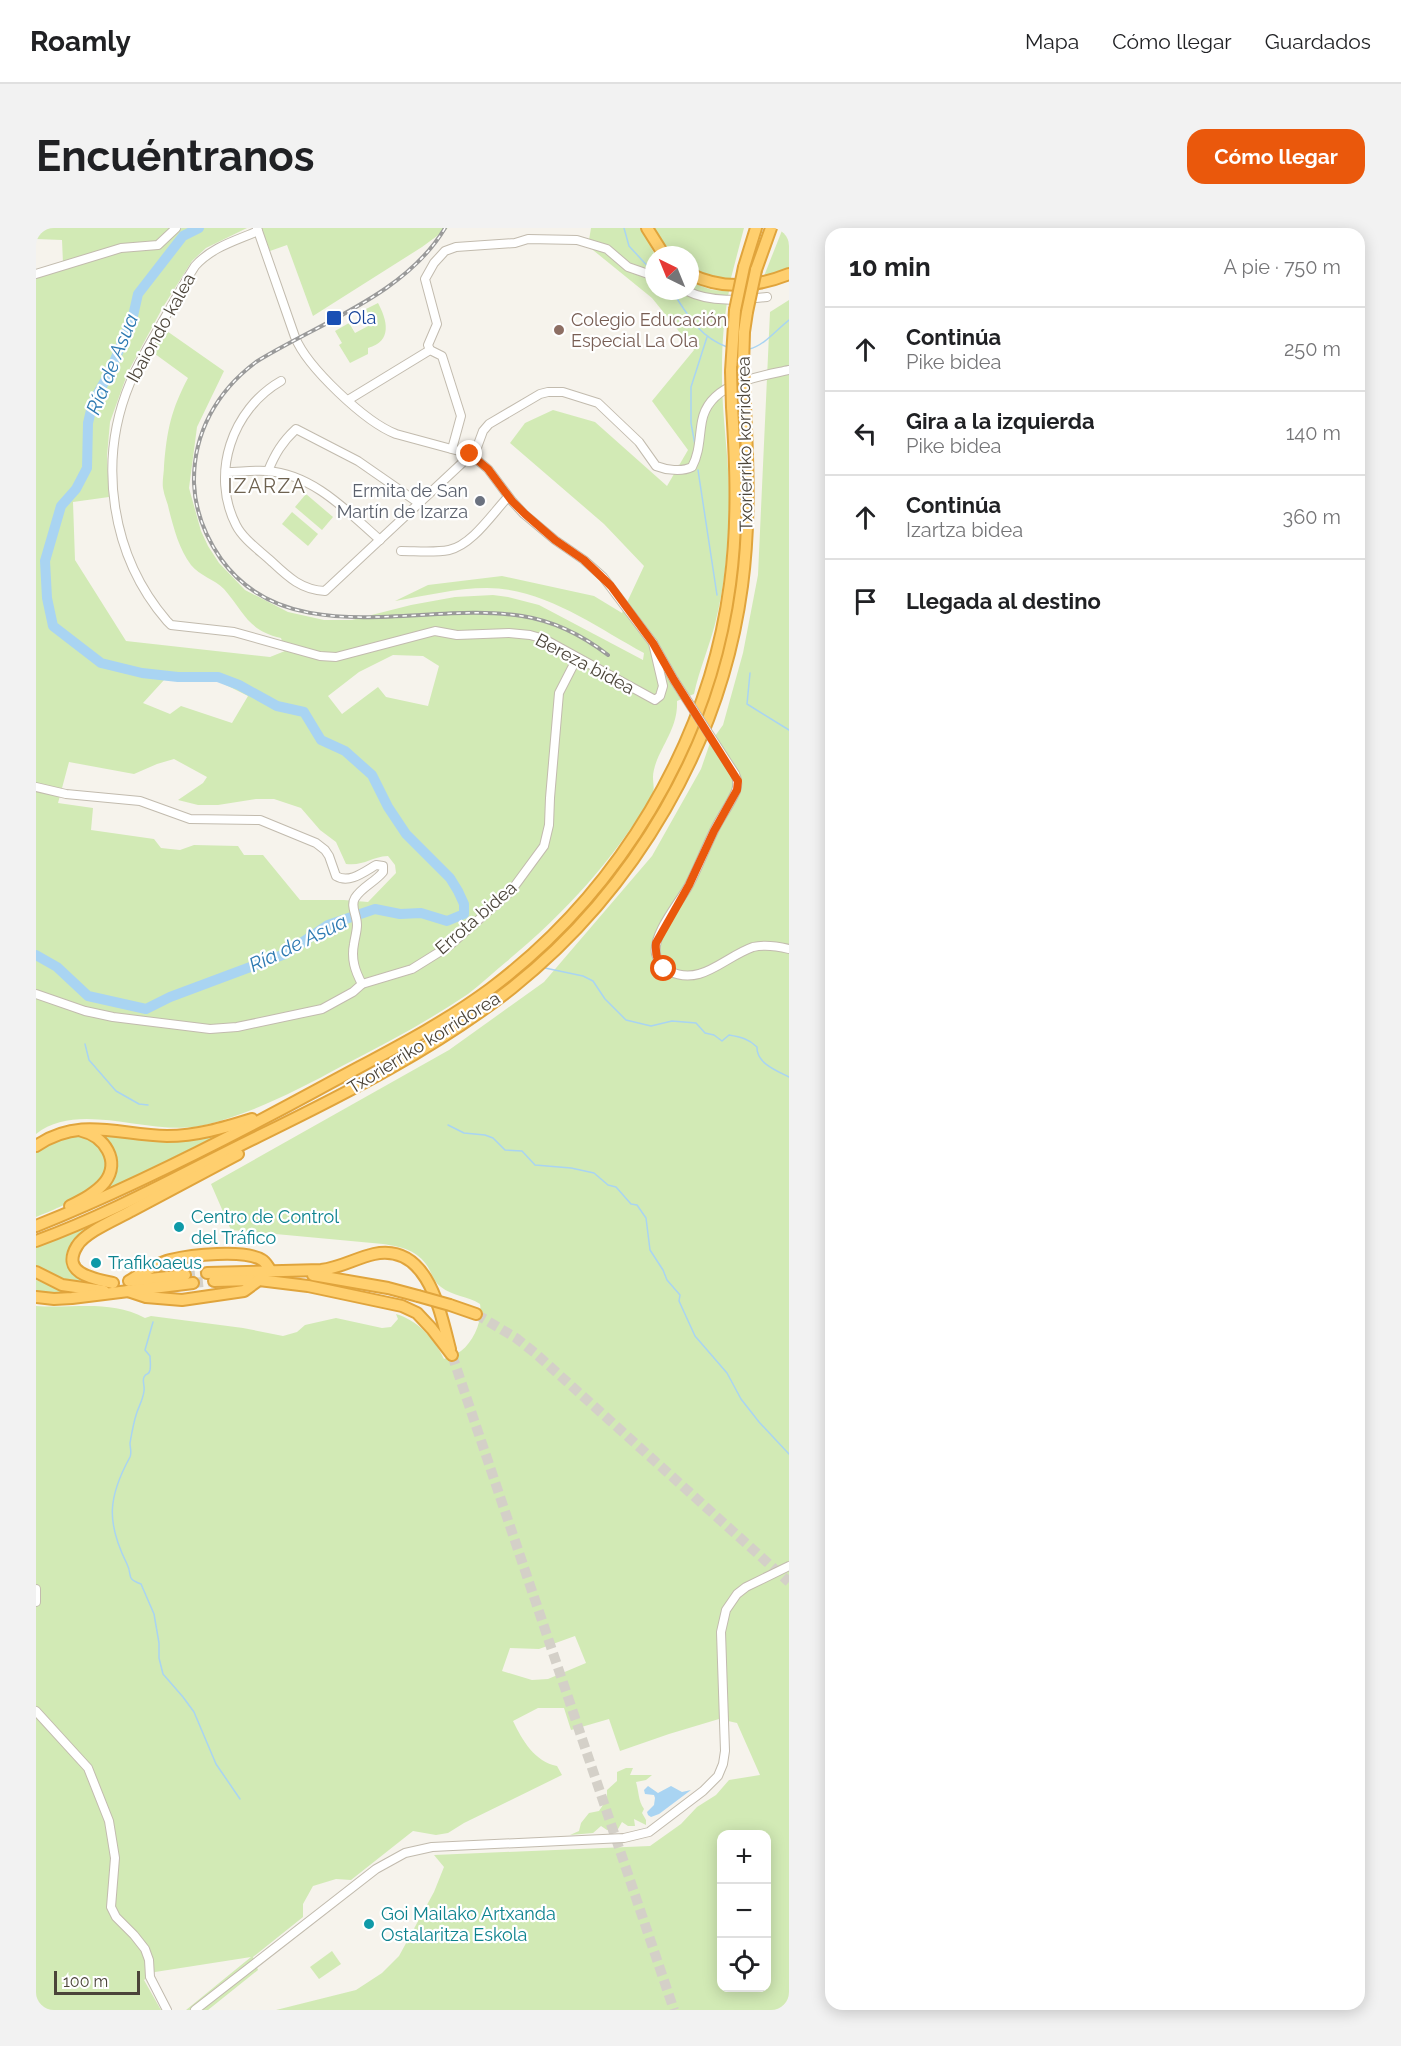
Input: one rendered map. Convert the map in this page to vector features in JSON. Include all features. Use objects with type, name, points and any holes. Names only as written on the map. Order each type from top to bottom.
[{"type":"highway","points":[[647,228],[658,246]]},
{"type":"highway","name":"Txorierriko korridorea","points":[[36,1225],[145,1179],[273,1114],[426,1031],[471,1003],[539,948],[573,914],[613,866],[644,820],[669,776],[689,733],[719,640],[730,585],[736,523],[732,340],[744,267],[756,228]]},
{"type":"highway","name":"Txorierriko korridorea","points":[[36,1241],[126,1201],[292,1120],[421,1049],[478,1013],[548,957],[582,923],[635,856],[663,814],[700,738],[729,655],[742,586],[749,505],[744,332],[756,270],[771,228]]},
{"type":"highway","points":[[699,277],[715,283],[740,286],[764,282],[789,274]]},
{"type":"highway","points":[[36,1146],[56,1134],[72,1130],[99,1128],[165,1136],[191,1135],[218,1130],[273,1114]]},
{"type":"highway","points":[[113,1288],[82,1276],[77,1270],[74,1256],[81,1240],[253,1146],[292,1120]]},
{"type":"highway","points":[[36,1225],[87,1197],[102,1184],[109,1174],[110,1158],[105,1145],[94,1135],[72,1130]]},
{"type":"highway","points":[[129,1286],[148,1269],[171,1260],[232,1253],[252,1256],[264,1261],[270,1271]]},
{"type":"highway","points":[[376,1254],[402,1256],[414,1263],[425,1275],[440,1312],[452,1355],[417,1313],[402,1306],[317,1287],[211,1277],[270,1271],[333,1269],[376,1254]]},
{"type":"highway","points":[[270,1271],[312,1275],[388,1288],[476,1314]]},
{"type":"highway","points":[[36,1272],[62,1285],[113,1288]]},
{"type":"highway","points":[[129,1286],[146,1297],[182,1300],[244,1291],[259,1280],[312,1275]]},
{"type":"highway","points":[[36,1297],[72,1298],[113,1288],[189,1279]]},
{"type":"street","points":[[36,274],[121,248],[158,245],[176,228]]},
{"type":"street","points":[[257,229],[299,348],[311,362],[348,400],[390,432],[470,454],[488,469],[508,496],[542,529],[577,554],[603,578],[653,643],[674,680],[735,774],[738,781],[737,790],[714,831],[689,885],[656,943],[660,964],[664,969],[677,975],[695,975],[714,969],[754,947],[772,946],[789,949]]},
{"type":"street","name":"Ibaiondo kalea","points":[[171,625],[153,603],[140,581],[125,548],[118,523],[112,472],[118,419],[136,370],[195,266],[217,248],[257,229]]},
{"type":"street","points":[[452,449],[461,416],[442,357],[430,350],[428,345],[437,324],[424,279],[445,251],[456,247],[514,243],[528,239],[577,240],[607,249],[628,267],[645,273]]},
{"type":"street","points":[[699,297],[726,299],[767,297]]},
{"type":"street","points":[[348,400],[430,350]]},
{"type":"street","points":[[281,381],[252,404],[236,429],[228,451],[223,482],[227,504],[237,527],[291,579],[314,591],[325,591],[476,450],[483,431],[489,424],[540,394],[556,392],[590,400],[604,407],[639,442],[656,466],[690,469],[695,462],[699,447],[703,416],[714,398],[722,391],[753,378],[789,370]]},
{"type":"street","points":[[268,471],[284,440],[296,429],[358,461],[420,504]]},
{"type":"street","points":[[225,472],[268,471],[309,483],[380,540]]},
{"type":"street","points":[[401,551],[445,551],[456,548],[473,536],[508,496]]},
{"type":"street","name":"Bereza bidea","points":[[171,625],[234,632],[320,656],[336,657],[435,632],[457,635],[509,633],[530,635],[544,639],[655,700],[660,696],[663,686],[653,643]]},
{"type":"street","name":"Errota bidea","points":[[36,994],[86,1011],[113,1017],[210,1029],[237,1028],[322,1009],[362,984],[412,969],[449,946],[511,891],[544,846],[549,825],[559,693],[577,658]]},
{"type":"street","points":[[36,787],[66,794],[140,801],[190,819],[260,820],[316,843],[325,850],[336,876],[340,879],[354,877],[376,865],[382,866],[383,872],[379,877],[359,892],[353,900],[357,921],[353,961],[362,984]]},
{"type":"street","points":[[195,2010],[376,1869],[405,1853],[432,1847],[624,1838],[649,1832],[662,1824],[714,1780],[723,1764],[725,1742],[721,1632],[726,1610],[737,1594],[746,1587],[789,1566]]},
{"type":"street","points":[[36,1589],[36,1602]]},
{"type":"street","points":[[36,1711],[88,1768],[109,1821],[115,1858],[111,1907],[116,1917],[145,1949],[149,1960],[150,1977],[167,2010]]},
{"type":"green space","points":[[36,228],[247,228],[206,248],[192,261],[163,307],[128,372],[110,422],[107,456],[109,497],[73,502],[75,560],[126,641],[270,657],[285,651],[281,638],[270,635],[254,625],[224,589],[191,565],[175,532],[163,488],[164,466],[171,420],[188,378],[151,351],[164,329],[224,371],[197,427],[189,488],[201,531],[208,546],[219,563],[245,590],[288,612],[324,620],[352,620],[455,597],[493,595],[508,597],[539,605],[643,660],[644,653],[569,611],[529,594],[475,588],[395,601],[428,585],[502,576],[594,596],[622,613],[644,566],[604,524],[510,443],[525,423],[553,410],[595,422],[667,486],[688,450],[652,401],[694,350],[654,300],[699,300],[699,285],[712,290],[729,291],[722,369],[729,506],[724,580],[715,624],[694,694],[677,701],[676,717],[654,768],[653,793],[637,819],[604,864],[568,905],[527,944],[468,994],[406,1032],[292,1092],[240,1114],[205,1125],[184,1128],[95,1119],[74,1120],[54,1124],[36,1134],[36,273],[63,263],[62,240],[36,239]],"holes":[[[393,655],[423,656],[439,666],[428,706],[386,697],[378,687],[342,714],[328,696],[359,672]],[[164,680],[220,682],[248,696],[232,723],[181,706],[170,714],[143,703]],[[174,759],[207,777],[203,783],[178,800],[198,805],[218,805],[256,799],[274,799],[301,808],[320,830],[336,842],[346,864],[358,864],[388,856],[395,865],[396,873],[368,902],[300,900],[263,855],[244,855],[238,846],[194,845],[180,850],[161,848],[154,839],[91,830],[93,808],[58,803],[69,762],[134,774]]]},
{"type":"green space","points":[[261,228],[448,228],[313,316],[287,245],[270,251]]},
{"type":"green space","points":[[591,228],[641,228],[650,246],[645,246],[645,292],[588,246]]},
{"type":"green space","points":[[652,228],[744,228],[731,278],[717,278],[699,271],[699,246],[662,246]]},
{"type":"green space","points":[[783,228],[789,228],[789,269],[764,276]]},
{"type":"green space","points":[[789,300],[789,2010],[276,2010],[356,1990],[382,1973],[399,1956],[434,1892],[444,1867],[434,1855],[650,1846],[681,1824],[697,1807],[716,1795],[729,1780],[760,1775],[737,1723],[719,1719],[620,1751],[609,1719],[571,1730],[564,1708],[538,1708],[513,1721],[530,1749],[542,1760],[557,1766],[562,1775],[448,1833],[436,1835],[413,1831],[351,1880],[336,1879],[313,1886],[303,1904],[303,1917],[253,1957],[258,1970],[208,2010],[186,2010],[251,1957],[155,1972],[144,1980],[161,2010],[36,2010],[36,1306],[105,1307],[132,1312],[145,1318],[151,1316],[243,1328],[283,1336],[297,1332],[305,1325],[336,1318],[382,1328],[391,1327],[398,1319],[396,1314],[411,1321],[424,1331],[436,1344],[444,1359],[466,1347],[479,1323],[480,1304],[441,1287],[424,1261],[414,1253],[383,1244],[231,1230],[211,1184],[449,1050],[544,982],[652,856],[701,769],[710,743],[723,725],[743,653],[758,575],[770,312]],"holes":[[[575,1636],[586,1663],[548,1679],[532,1680],[502,1671],[510,1648],[539,1649]]]},
{"type":"green space","points":[[378,303],[384,316],[385,335],[376,345],[368,348],[368,354],[350,363],[339,345],[342,343],[335,331],[349,323],[355,333],[372,324],[366,309]]},
{"type":"green space","points":[[306,494],[333,517],[322,530],[295,507]]},
{"type":"green space","points":[[292,512],[318,534],[308,546],[282,524]]},
{"type":"green space","points":[[225,1132],[94,1196],[110,1180],[102,1133],[180,1139]]},
{"type":"green space","points":[[74,1133],[96,1141],[104,1155],[105,1168],[101,1177],[81,1195],[36,1217],[36,1150]]},
{"type":"green space","points":[[199,1172],[73,1246],[79,1278],[89,1283],[61,1280],[36,1265],[36,1247]]},
{"type":"green space","points":[[36,1280],[58,1289],[81,1293],[36,1292]]},
{"type":"green space","points":[[633,1768],[630,1775],[652,1775],[646,1780],[636,1782],[646,1825],[634,1819],[635,1826],[628,1826],[622,1822],[618,1829],[607,1830],[601,1826],[593,1833],[570,1835],[579,1831],[581,1823],[589,1813],[599,1811],[607,1799],[607,1790],[617,1781],[617,1772]]},
{"type":"green space","points":[[332,1951],[341,1964],[319,1979],[310,1967]]},
{"type":"water","points":[[648,1786],[658,1793],[671,1786],[682,1792],[691,1790],[659,1814],[651,1817],[647,1812],[654,1805],[655,1798],[654,1795],[645,1794],[644,1790]]},
{"type":"waterway","name":"Ría de Asua","points":[[36,955],[57,967],[88,996],[146,1009],[170,997],[285,954],[328,925],[375,909],[400,914],[421,913],[447,921],[464,914],[464,904],[450,878],[406,834],[388,807],[372,775],[345,751],[321,740],[304,712],[277,706],[239,685],[218,677],[178,677],[142,673],[101,663],[53,626],[47,598],[45,561],[61,506],[76,489],[87,468],[88,423],[93,402],[110,372],[133,316],[138,294],[183,236],[199,228]]},
{"type":"waterway","points":[[624,228],[629,246],[645,263]]},
{"type":"waterway","points":[[678,300],[701,331],[727,347]]},
{"type":"waterway","points":[[749,349],[765,341],[789,320]]},
{"type":"waterway","points":[[695,445],[691,423],[691,387],[707,337]]},
{"type":"waterway","points":[[698,470],[717,595]]},
{"type":"waterway","points":[[750,673],[747,704],[789,730]]},
{"type":"waterway","points":[[545,968],[583,976],[593,981],[605,999],[626,1020],[651,1026],[672,1021],[696,1023],[705,1033],[714,1035],[722,1041],[729,1035],[748,1040],[757,1047],[760,1058],[764,1062],[789,1077]]},
{"type":"waterway","points":[[85,1044],[89,1060],[116,1091],[139,1104],[148,1105]]},
{"type":"waterway","points":[[448,1125],[464,1133],[493,1138],[505,1150],[522,1151],[535,1165],[571,1168],[594,1173],[608,1185],[616,1187],[631,1204],[637,1205],[646,1218],[650,1250],[667,1280],[680,1295],[679,1301],[695,1336],[727,1373],[741,1399],[759,1422],[789,1454]]},
{"type":"waterway","points":[[153,1322],[145,1350],[150,1356],[150,1370],[143,1379],[144,1394],[132,1432],[131,1455],[114,1497],[113,1522],[131,1578],[141,1584],[154,1614],[163,1674],[194,1712],[216,1764],[240,1799]]},
{"type":"tunnel","points":[[185,1275],[207,1273]]},
{"type":"tunnel","points":[[193,1283],[214,1281]]},
{"type":"tunnel","points":[[476,1314],[516,1338],[535,1353],[789,1582]]},
{"type":"tunnel","points":[[452,1355],[674,2010]]},
{"type":"railway","points":[[445,228],[428,251],[385,289],[256,362],[230,386],[210,415],[198,447],[194,483],[196,503],[202,522],[221,559],[249,588],[283,606],[321,615],[361,617],[484,613],[522,616],[545,621],[567,630],[608,655]]},
{"type":"place","name":"Ola","points":[[334,318]]},
{"type":"place","name":"Colegio Educación Especial La Ola","points":[[559,330]]},
{"type":"place","name":"Ermita de San Martín de Izarza","points":[[480,501]]},
{"type":"place","name":"Centro de Control del Tráfico","points":[[179,1227]]},
{"type":"place","name":"Trafikoaeus","points":[[96,1263]]},
{"type":"place","name":"Goi Mailako Artxanda Ostalaritza Eskola","points":[[369,1924]]},
{"type":"district","name":"IZARZA","points":[[267,486]]},
{"type":"route","points":[[470,454],[480,460],[525,514],[555,540],[571,549],[611,586],[653,643],[738,781],[737,790],[714,831],[689,885],[656,943],[656,952],[664,969]]}]
